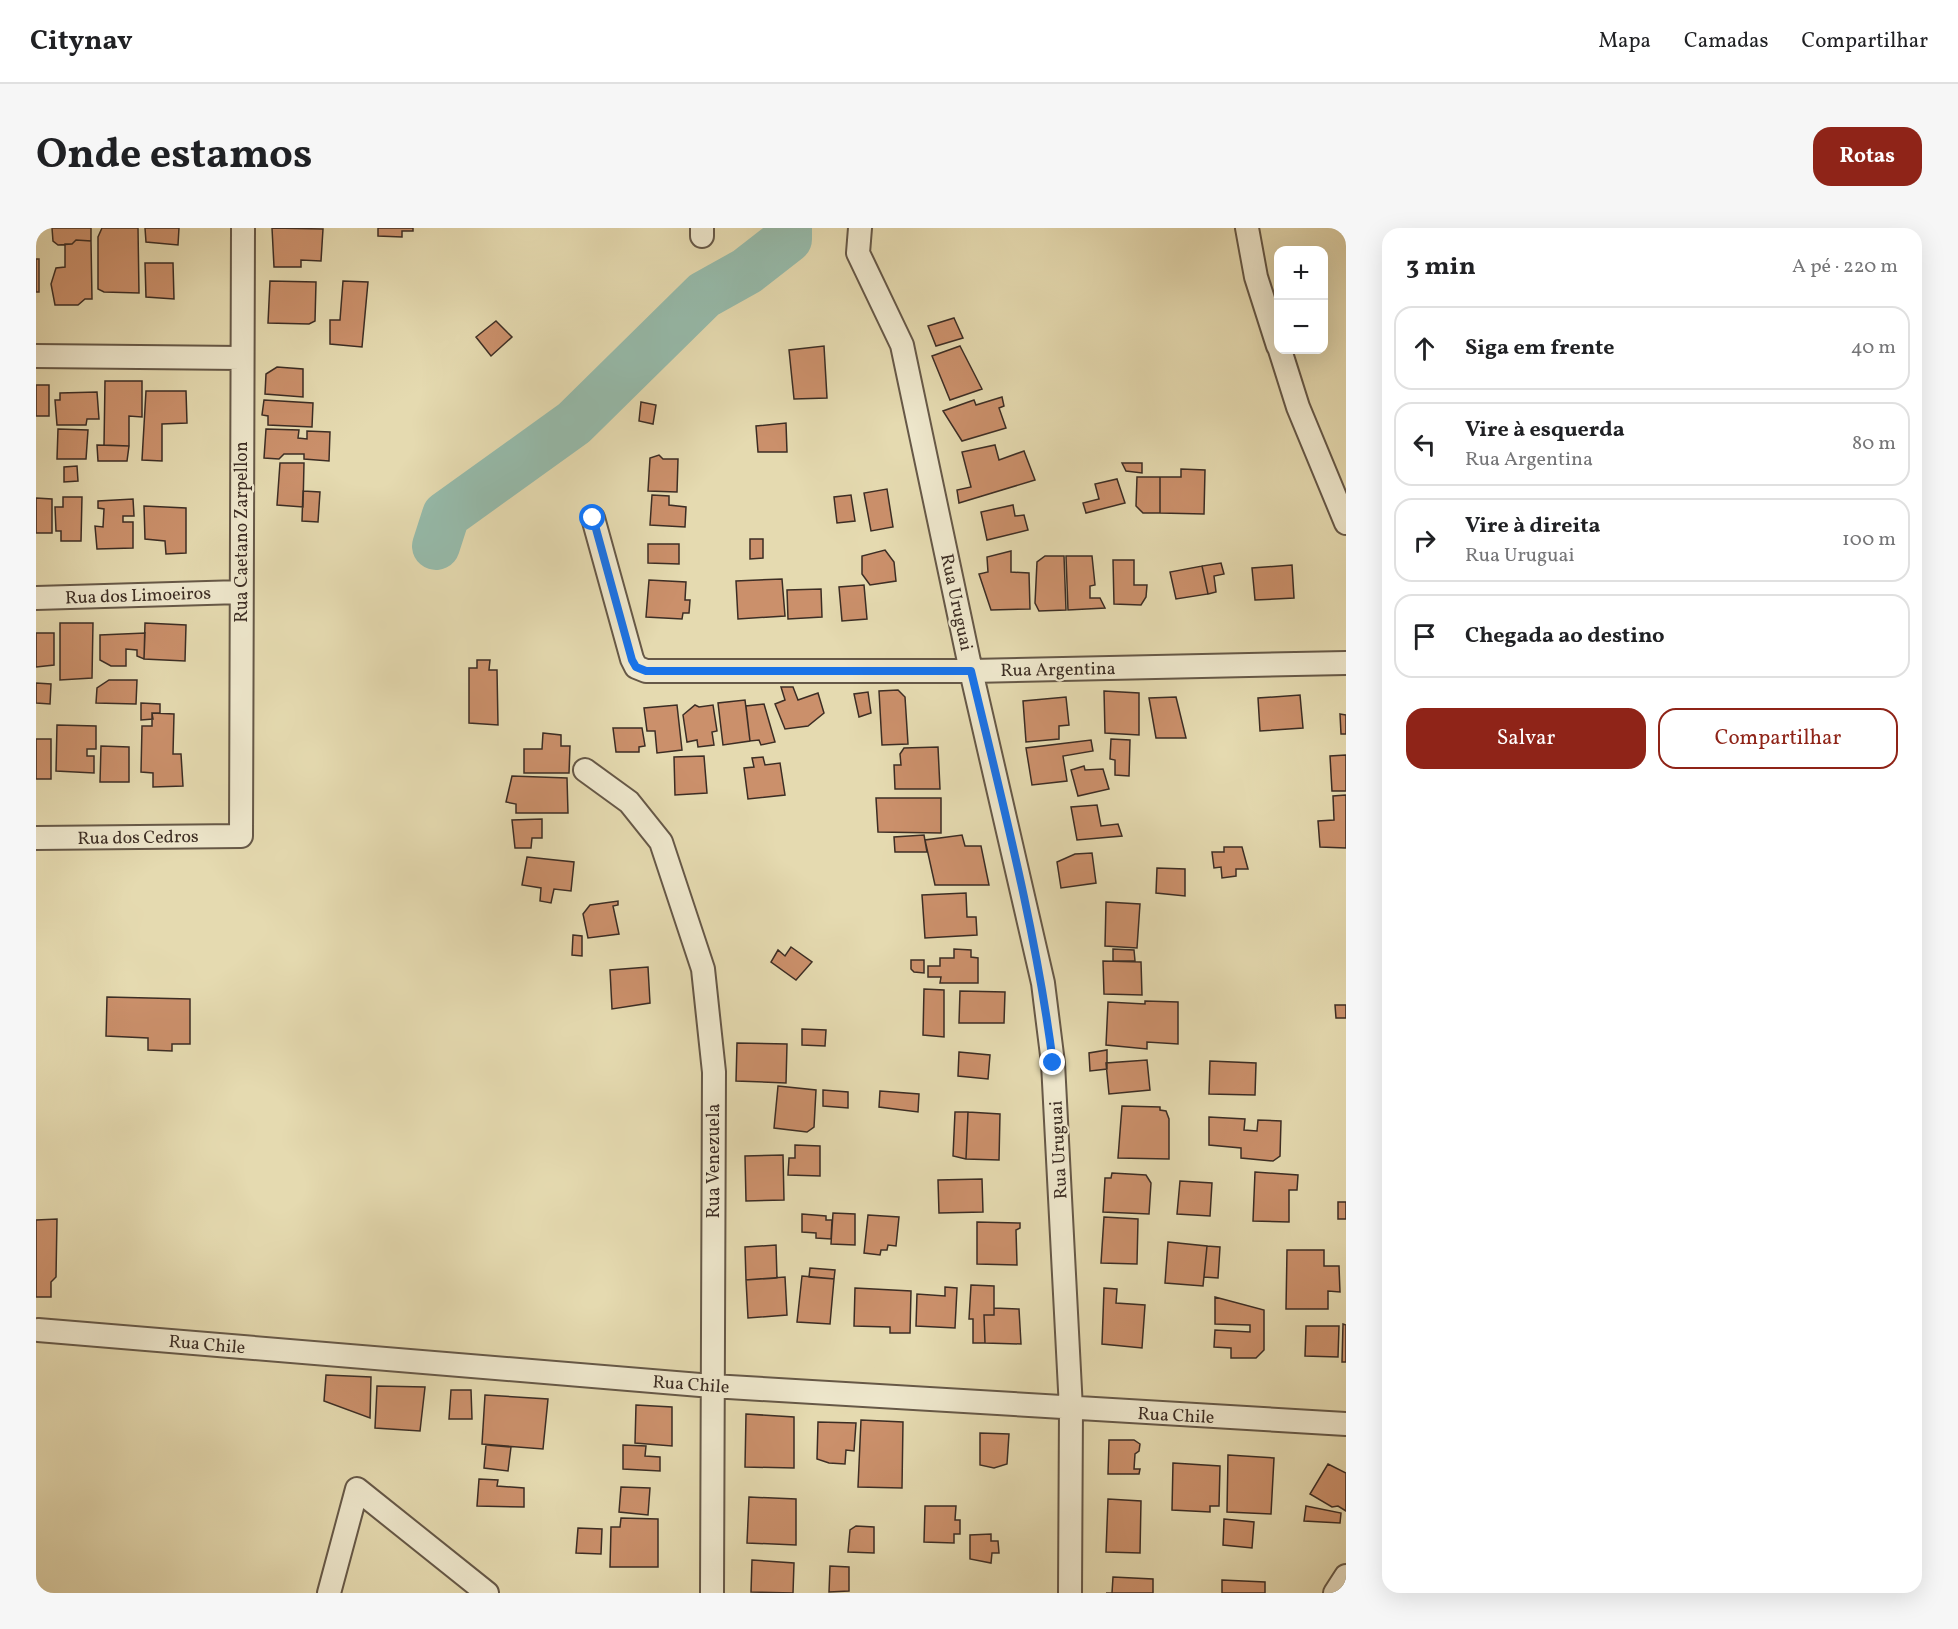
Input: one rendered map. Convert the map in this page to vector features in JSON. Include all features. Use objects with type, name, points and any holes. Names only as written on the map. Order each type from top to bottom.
[{"type":"street","name":"Rua Caetano Zarpellon","points":[[241,836],[243,228]]},
{"type":"street","name":"Rua Uruguai","points":[[860,228],[858,253],[902,345],[971,671],[1043,983],[1053,1063],[1071,1409],[1070,1593]]},
{"type":"street","points":[[1247,228],[1256,277],[1274,333]]},
{"type":"street","points":[[1281,354],[1298,406],[1346,523]]},
{"type":"street","points":[[36,356],[241,358]]},
{"type":"street","name":"Rua Argentina","points":[[593,518],[632,660],[636,667],[655,672],[971,671],[1346,663]]},
{"type":"street","name":"Rua dos Limoeiros","points":[[36,598],[241,592]]},
{"type":"street","name":"Rua Venezuela","points":[[585,770],[629,802],[661,842],[703,969],[714,1072],[712,1593]]},
{"type":"street","name":"Rua dos Cedros","points":[[36,838],[241,836]]},
{"type":"street","name":"Rua Chile","points":[[38,1330],[712,1386],[1346,1424]]},
{"type":"street","points":[[329,1593],[357,1489],[487,1593]]},
{"type":"street","points":[[1335,1593],[1346,1576]]},
{"type":"building","points":[[52,228],[91,228],[91,241],[76,240],[72,244],[58,245],[53,241]]},
{"type":"building","points":[[102,228],[138,228],[139,293],[104,292],[98,289],[98,237]]},
{"type":"building","points":[[145,228],[179,228],[178,245],[146,242]]},
{"type":"building","points":[[272,228],[323,229],[321,261],[301,260],[301,267],[274,267]]},
{"type":"building","points":[[378,228],[413,228],[413,231],[402,231],[402,237],[378,236]]},
{"type":"building","points":[[76,240],[91,241],[92,299],[85,299],[78,305],[55,305],[51,284],[56,268],[65,267],[65,244],[72,244]]},
{"type":"building","points":[[36,259],[39,259],[39,292],[36,292]]},
{"type":"building","points":[[145,263],[173,263],[174,299],[146,297]]},
{"type":"building","points":[[270,281],[316,282],[315,321],[309,324],[268,323]]},
{"type":"building","points":[[343,281],[368,282],[362,347],[330,344],[330,320],[340,320]]},
{"type":"building","points":[[954,318],[963,338],[936,346],[928,326]]},
{"type":"building","points":[[496,321],[512,337],[491,356],[476,337]]},
{"type":"building","points":[[824,346],[827,398],[794,399],[789,350]]},
{"type":"building","points":[[960,346],[982,389],[950,400],[932,356]]},
{"type":"building","points":[[277,367],[303,369],[303,397],[265,394],[266,374]]},
{"type":"building","points":[[105,381],[142,381],[142,417],[129,416],[129,446],[104,445]]},
{"type":"building","points":[[36,385],[49,385],[49,416],[36,416]]},
{"type":"building","points":[[146,391],[186,391],[187,423],[162,424],[162,461],[142,460]]},
{"type":"building","points":[[97,392],[99,419],[87,419],[86,425],[57,425],[55,400],[60,400],[60,393]]},
{"type":"building","points":[[1002,397],[1004,406],[999,408],[1006,428],[962,441],[943,411],[974,400],[976,405]]},
{"type":"building","points":[[264,400],[313,403],[312,427],[268,425],[268,416],[262,415]]},
{"type":"building","points":[[641,402],[656,405],[653,424],[639,421]]},
{"type":"building","points":[[786,423],[787,452],[758,452],[756,426]]},
{"type":"building","points":[[58,429],[88,430],[86,459],[57,459]]},
{"type":"building","points":[[266,429],[299,430],[298,438],[307,439],[307,431],[330,432],[329,461],[304,459],[304,454],[284,454],[279,459],[264,458]]},
{"type":"building","points":[[97,445],[129,446],[127,461],[98,461]]},
{"type":"building","points":[[995,445],[999,460],[1024,451],[1035,480],[959,503],[957,490],[971,487],[962,452]]},
{"type":"building","points":[[659,455],[663,459],[678,459],[677,492],[648,491],[650,458]]},
{"type":"building","points":[[280,463],[304,463],[303,507],[277,505]]},
{"type":"building","points":[[1122,463],[1142,463],[1142,473],[1126,471]]},
{"type":"building","points":[[77,466],[78,481],[64,482],[64,467]]},
{"type":"building","points":[[1181,469],[1205,470],[1204,514],[1160,513],[1160,477],[1181,477]]},
{"type":"building","points":[[1137,477],[1160,477],[1160,513],[1143,513],[1136,506]]},
{"type":"building","points":[[1117,479],[1125,503],[1086,513],[1083,503],[1099,499],[1095,484]]},
{"type":"building","points":[[887,489],[893,527],[871,531],[864,493]]},
{"type":"building","points":[[303,491],[320,492],[318,522],[302,521]]},
{"type":"building","points":[[652,495],[669,496],[669,505],[686,507],[685,527],[650,525]]},
{"type":"building","points":[[851,495],[855,521],[837,523],[834,497]]},
{"type":"building","points":[[63,497],[82,497],[81,541],[61,541],[61,531],[56,531],[55,507],[63,507]]},
{"type":"building","points":[[36,498],[52,499],[52,533],[36,533]]},
{"type":"building","points":[[133,499],[134,516],[123,516],[123,522],[133,522],[133,548],[97,549],[95,526],[103,527],[104,509],[98,508],[98,501]]},
{"type":"building","points":[[1013,505],[1015,516],[1024,515],[1028,530],[987,540],[981,512]]},
{"type":"building","points":[[144,506],[186,508],[186,553],[166,554],[165,541],[145,539]]},
{"type":"building","points":[[750,539],[763,539],[763,558],[750,559]]},
{"type":"building","points":[[648,544],[679,544],[679,564],[648,563]]},
{"type":"building","points":[[885,550],[894,562],[896,581],[870,585],[862,574],[862,556]]},
{"type":"building","points":[[1011,551],[1011,572],[1029,573],[1030,609],[991,610],[979,574],[988,572],[987,557]]},
{"type":"building","points":[[1045,556],[1064,556],[1066,610],[1039,611],[1035,603],[1037,562]]},
{"type":"building","points":[[1066,556],[1092,556],[1095,585],[1090,586],[1090,598],[1100,598],[1105,608],[1068,610]]},
{"type":"building","points":[[1113,560],[1134,560],[1134,585],[1147,585],[1146,597],[1141,605],[1114,604]]},
{"type":"building","points":[[1221,563],[1224,574],[1214,576],[1216,592],[1208,594],[1202,566]]},
{"type":"building","points":[[1292,565],[1294,598],[1255,600],[1252,568]]},
{"type":"building","points":[[1202,566],[1208,594],[1176,599],[1170,572]]},
{"type":"building","points":[[782,579],[785,616],[738,619],[736,581]]},
{"type":"building","points":[[649,580],[686,582],[685,600],[690,600],[689,613],[683,613],[682,619],[646,617]]},
{"type":"building","points":[[864,585],[867,619],[842,621],[839,587]]},
{"type":"building","points":[[821,589],[822,617],[788,619],[787,590]]},
{"type":"building","points":[[60,623],[93,623],[92,678],[60,680]]},
{"type":"building","points":[[145,623],[186,625],[185,661],[144,659]]},
{"type":"building","points":[[36,633],[54,633],[54,665],[36,667]]},
{"type":"building","points":[[145,633],[144,659],[137,656],[137,650],[126,649],[126,666],[111,666],[100,660],[100,635]]},
{"type":"building","points":[[477,660],[490,660],[489,670],[497,670],[498,725],[469,723],[469,668],[477,668]]},
{"type":"building","points":[[109,680],[137,680],[136,704],[96,703],[97,688]]},
{"type":"building","points":[[36,683],[51,684],[50,704],[36,703]]},
{"type":"building","points":[[781,687],[793,687],[798,700],[818,693],[824,713],[808,726],[785,729],[775,704],[785,700]]},
{"type":"building","points":[[898,690],[905,697],[908,744],[882,745],[879,691]]},
{"type":"building","points":[[1104,691],[1139,693],[1139,735],[1105,733]]},
{"type":"building","points":[[868,692],[871,713],[859,717],[854,694]]},
{"type":"building","points":[[1300,695],[1303,728],[1260,731],[1258,698]]},
{"type":"building","points":[[1066,697],[1069,725],[1059,726],[1059,739],[1026,742],[1023,701]]},
{"type":"building","points":[[1176,697],[1186,738],[1156,738],[1149,698]]},
{"type":"building","points":[[745,700],[750,741],[723,745],[718,703]]},
{"type":"building","points":[[141,703],[160,704],[160,713],[152,713],[153,719],[141,720]]},
{"type":"building","points":[[764,704],[775,742],[761,745],[759,740],[750,741],[746,706]]},
{"type":"building","points":[[677,705],[682,750],[657,753],[655,731],[647,731],[644,708]]},
{"type":"building","points":[[695,705],[699,707],[713,705],[717,731],[712,732],[714,745],[698,747],[697,740],[687,742],[683,715]]},
{"type":"building","points":[[152,713],[174,714],[173,754],[181,754],[183,786],[153,787],[153,773],[141,772],[142,726],[152,726]]},
{"type":"building","points":[[1340,714],[1346,715],[1346,734],[1341,734]]},
{"type":"building","points":[[57,725],[96,726],[96,749],[87,749],[87,756],[94,756],[94,773],[56,771]]},
{"type":"building","points":[[613,728],[642,728],[645,746],[639,747],[639,752],[616,752]]},
{"type":"building","points":[[543,733],[561,735],[561,746],[570,746],[569,773],[524,773],[524,749],[542,749]]},
{"type":"building","points":[[36,739],[51,739],[51,779],[36,779]]},
{"type":"building","points":[[1111,739],[1130,740],[1129,776],[1115,775],[1115,760],[1110,759]]},
{"type":"building","points":[[1091,740],[1093,751],[1063,756],[1067,781],[1032,785],[1026,748]]},
{"type":"building","points":[[101,746],[129,747],[129,782],[100,782]]},
{"type":"building","points":[[938,747],[940,789],[895,789],[894,765],[901,765],[900,754],[904,748]]},
{"type":"building","points":[[1346,755],[1346,791],[1332,791],[1330,756]]},
{"type":"building","points":[[704,756],[707,793],[675,795],[674,757]]},
{"type":"building","points":[[763,757],[765,765],[780,763],[785,795],[748,799],[744,768],[754,767],[752,758]]},
{"type":"building","points":[[1084,766],[1085,770],[1103,769],[1109,789],[1078,796],[1071,770]]},
{"type":"building","points":[[512,776],[567,778],[568,813],[516,813],[516,804],[506,802]]},
{"type":"building","points":[[1346,795],[1346,848],[1320,847],[1318,821],[1334,820],[1333,796]]},
{"type":"building","points":[[876,798],[941,798],[941,833],[878,832]]},
{"type":"building","points":[[1097,805],[1101,826],[1118,824],[1122,836],[1077,840],[1071,807]]},
{"type":"building","points":[[542,819],[542,838],[532,838],[531,848],[515,848],[512,820]]},
{"type":"building","points":[[924,835],[927,852],[895,852],[894,837]]},
{"type":"building","points":[[962,835],[965,846],[981,846],[989,885],[935,885],[925,840]]},
{"type":"building","points":[[1224,847],[1242,847],[1248,869],[1236,869],[1236,876],[1222,878],[1221,867],[1214,868],[1212,852],[1224,852]]},
{"type":"building","points":[[1092,853],[1096,883],[1061,888],[1057,862],[1075,854]]},
{"type":"building","points":[[527,857],[574,862],[571,891],[554,889],[551,903],[540,901],[541,888],[522,885]]},
{"type":"building","points":[[1157,868],[1185,869],[1185,896],[1156,893]]},
{"type":"building","points":[[966,893],[967,917],[976,917],[977,935],[925,938],[922,895]]},
{"type":"building","points":[[618,901],[618,905],[613,906],[619,934],[588,938],[583,914],[590,905]]},
{"type":"building","points":[[1106,902],[1140,904],[1137,948],[1105,946]]},
{"type":"building","points":[[573,935],[582,936],[582,956],[572,955]]},
{"type":"building","points":[[791,947],[812,962],[796,980],[771,962],[778,950],[785,956]]},
{"type":"building","points":[[954,949],[971,950],[971,957],[978,958],[978,983],[940,983],[941,977],[928,977],[928,966],[940,966],[940,958],[954,958]]},
{"type":"building","points":[[1113,949],[1134,950],[1135,961],[1113,961]]},
{"type":"building","points":[[911,960],[924,960],[924,973],[914,972],[911,969]]},
{"type":"building","points":[[1103,961],[1141,962],[1142,995],[1104,994]]},
{"type":"building","points":[[648,967],[650,1003],[612,1009],[610,970]]},
{"type":"building","points":[[924,989],[944,990],[944,1037],[923,1035]]},
{"type":"building","points":[[960,991],[1005,992],[1004,1023],[959,1023]]},
{"type":"building","points":[[107,997],[190,999],[190,1044],[172,1044],[172,1051],[148,1050],[148,1038],[106,1036]]},
{"type":"building","points":[[1145,1001],[1178,1002],[1178,1044],[1147,1042],[1147,1049],[1106,1045],[1108,1002],[1145,1004]]},
{"type":"building","points":[[1335,1005],[1346,1005],[1346,1018],[1336,1018]]},
{"type":"building","points":[[802,1029],[826,1030],[825,1046],[802,1045]]},
{"type":"building","points":[[737,1043],[787,1044],[786,1083],[736,1081]]},
{"type":"building","points":[[1107,1050],[1107,1069],[1090,1071],[1089,1053]]},
{"type":"building","points":[[959,1052],[990,1055],[988,1079],[958,1076]]},
{"type":"building","points":[[1147,1060],[1150,1090],[1109,1094],[1106,1063]]},
{"type":"building","points":[[1210,1061],[1256,1063],[1255,1095],[1209,1094]]},
{"type":"building","points":[[778,1086],[816,1090],[814,1127],[807,1132],[774,1128]]},
{"type":"building","points":[[823,1090],[848,1092],[848,1108],[823,1106]]},
{"type":"building","points":[[880,1091],[919,1094],[918,1112],[879,1107]]},
{"type":"building","points":[[1122,1106],[1160,1107],[1160,1110],[1166,1111],[1169,1119],[1169,1159],[1118,1158]]},
{"type":"building","points":[[955,1112],[968,1112],[966,1159],[953,1156]]},
{"type":"building","points":[[968,1112],[1000,1114],[999,1160],[966,1159]]},
{"type":"building","points":[[1209,1117],[1245,1119],[1244,1130],[1257,1131],[1258,1120],[1281,1121],[1280,1156],[1273,1161],[1241,1158],[1241,1148],[1209,1145]]},
{"type":"building","points":[[795,1145],[820,1146],[820,1176],[788,1175],[789,1158],[795,1158]]},
{"type":"building","points":[[783,1155],[784,1200],[746,1201],[745,1156]]},
{"type":"building","points":[[1255,1172],[1298,1175],[1297,1190],[1289,1190],[1289,1222],[1253,1221]]},
{"type":"building","points":[[1112,1173],[1146,1175],[1151,1183],[1149,1214],[1103,1212],[1105,1178],[1111,1178]]},
{"type":"building","points":[[982,1179],[983,1212],[939,1213],[938,1180]]},
{"type":"building","points":[[1180,1181],[1212,1183],[1210,1216],[1177,1214]]},
{"type":"building","points":[[1338,1202],[1346,1202],[1346,1219],[1338,1219]]},
{"type":"building","points":[[833,1213],[855,1214],[855,1245],[831,1244]]},
{"type":"building","points":[[802,1214],[826,1216],[826,1220],[832,1220],[831,1239],[816,1238],[816,1233],[802,1232]]},
{"type":"building","points":[[868,1215],[899,1217],[896,1246],[888,1245],[887,1250],[881,1250],[880,1255],[864,1253]]},
{"type":"building","points":[[1104,1217],[1138,1219],[1137,1264],[1101,1263]]},
{"type":"building","points":[[57,1219],[56,1277],[51,1282],[51,1297],[36,1297],[36,1220]]},
{"type":"building","points":[[977,1222],[1020,1223],[1020,1228],[1016,1230],[1017,1265],[977,1264]]},
{"type":"building","points":[[1168,1242],[1207,1246],[1203,1286],[1165,1283]]},
{"type":"building","points":[[776,1245],[777,1278],[746,1280],[745,1247]]},
{"type":"building","points":[[1207,1246],[1220,1247],[1218,1278],[1204,1277]]},
{"type":"building","points":[[1287,1250],[1324,1250],[1324,1266],[1339,1266],[1340,1292],[1328,1291],[1328,1309],[1286,1309]]},
{"type":"building","points":[[810,1268],[835,1270],[834,1279],[809,1277]]},
{"type":"building","points":[[802,1276],[834,1279],[830,1324],[797,1322]]},
{"type":"building","points":[[785,1277],[787,1315],[748,1318],[746,1280]]},
{"type":"building","points":[[971,1285],[994,1286],[994,1315],[984,1315],[985,1343],[973,1343],[973,1319],[969,1319]]},
{"type":"building","points":[[945,1287],[957,1288],[955,1328],[916,1326],[917,1294],[945,1296]]},
{"type":"building","points":[[855,1288],[911,1291],[910,1333],[890,1333],[890,1327],[854,1326]]},
{"type":"building","points":[[1104,1288],[1117,1289],[1116,1303],[1145,1305],[1142,1348],[1102,1344]]},
{"type":"building","points":[[1215,1297],[1264,1310],[1264,1350],[1256,1358],[1231,1358],[1231,1348],[1214,1347],[1215,1330],[1250,1332],[1250,1325],[1215,1324]]},
{"type":"building","points":[[994,1308],[1019,1309],[1021,1344],[985,1343],[984,1315],[994,1315]]},
{"type":"building","points":[[1343,1324],[1346,1325],[1346,1362],[1342,1362]]},
{"type":"building","points":[[1306,1326],[1339,1326],[1338,1357],[1305,1356]]},
{"type":"building","points":[[326,1375],[371,1377],[370,1418],[324,1401]]},
{"type":"building","points":[[377,1386],[425,1387],[420,1431],[375,1428]]},
{"type":"building","points":[[451,1390],[471,1390],[472,1419],[449,1419]]},
{"type":"building","points":[[485,1395],[548,1399],[543,1449],[482,1444]]},
{"type":"building","points":[[636,1405],[672,1407],[672,1446],[635,1443]]},
{"type":"building","points":[[746,1414],[794,1417],[794,1468],[745,1467]]},
{"type":"building","points":[[861,1420],[903,1422],[902,1488],[858,1487]]},
{"type":"building","points":[[818,1422],[856,1423],[854,1451],[846,1450],[845,1464],[829,1463],[817,1459]]},
{"type":"building","points":[[980,1433],[1009,1434],[1007,1464],[994,1468],[980,1465]]},
{"type":"building","points":[[1109,1440],[1134,1440],[1140,1444],[1139,1451],[1135,1454],[1134,1469],[1140,1469],[1139,1474],[1108,1474]]},
{"type":"building","points":[[486,1445],[511,1447],[508,1471],[484,1468]]},
{"type":"building","points":[[623,1445],[646,1446],[645,1456],[660,1457],[660,1471],[623,1469]]},
{"type":"building","points":[[1228,1455],[1274,1458],[1271,1514],[1227,1512]]},
{"type":"building","points":[[1173,1463],[1220,1466],[1219,1506],[1210,1506],[1210,1512],[1172,1510]]},
{"type":"building","points":[[1328,1464],[1346,1473],[1346,1511],[1338,1506],[1332,1507],[1310,1494]]},
{"type":"building","points":[[479,1479],[498,1480],[497,1486],[524,1488],[524,1507],[477,1506]]},
{"type":"building","points":[[621,1487],[650,1488],[648,1515],[619,1512]]},
{"type":"building","points":[[749,1497],[796,1499],[796,1545],[747,1543]]},
{"type":"building","points":[[1108,1499],[1141,1501],[1140,1553],[1106,1552]]},
{"type":"building","points":[[925,1506],[956,1506],[955,1520],[960,1520],[960,1534],[954,1534],[954,1543],[924,1542]]},
{"type":"building","points":[[1306,1506],[1341,1513],[1340,1523],[1304,1521]]},
{"type":"building","points":[[621,1518],[658,1519],[658,1567],[610,1567],[611,1527],[620,1527]]},
{"type":"building","points":[[1224,1519],[1254,1522],[1252,1548],[1223,1545]]},
{"type":"building","points":[[856,1526],[874,1527],[874,1553],[848,1552],[850,1530]]},
{"type":"building","points":[[578,1528],[602,1529],[601,1554],[576,1553]]},
{"type":"building","points":[[991,1534],[991,1541],[998,1541],[999,1553],[992,1553],[991,1563],[970,1559],[970,1535]]},
{"type":"building","points":[[752,1560],[794,1563],[793,1593],[751,1592]]},
{"type":"building","points":[[830,1566],[849,1567],[849,1591],[829,1592]]},
{"type":"building","points":[[1113,1577],[1153,1579],[1153,1593],[1112,1593]]},
{"type":"building","points":[[1222,1580],[1265,1582],[1265,1593],[1222,1593]]},
{"type":"waterway","points":[[436,546],[446,515],[574,423],[704,295],[747,271],[788,239],[788,228]]},
{"type":"route","points":[[593,518],[632,660],[636,667],[646,671],[665,672],[971,671],[1023,888],[1043,983],[1053,1063]]}]
